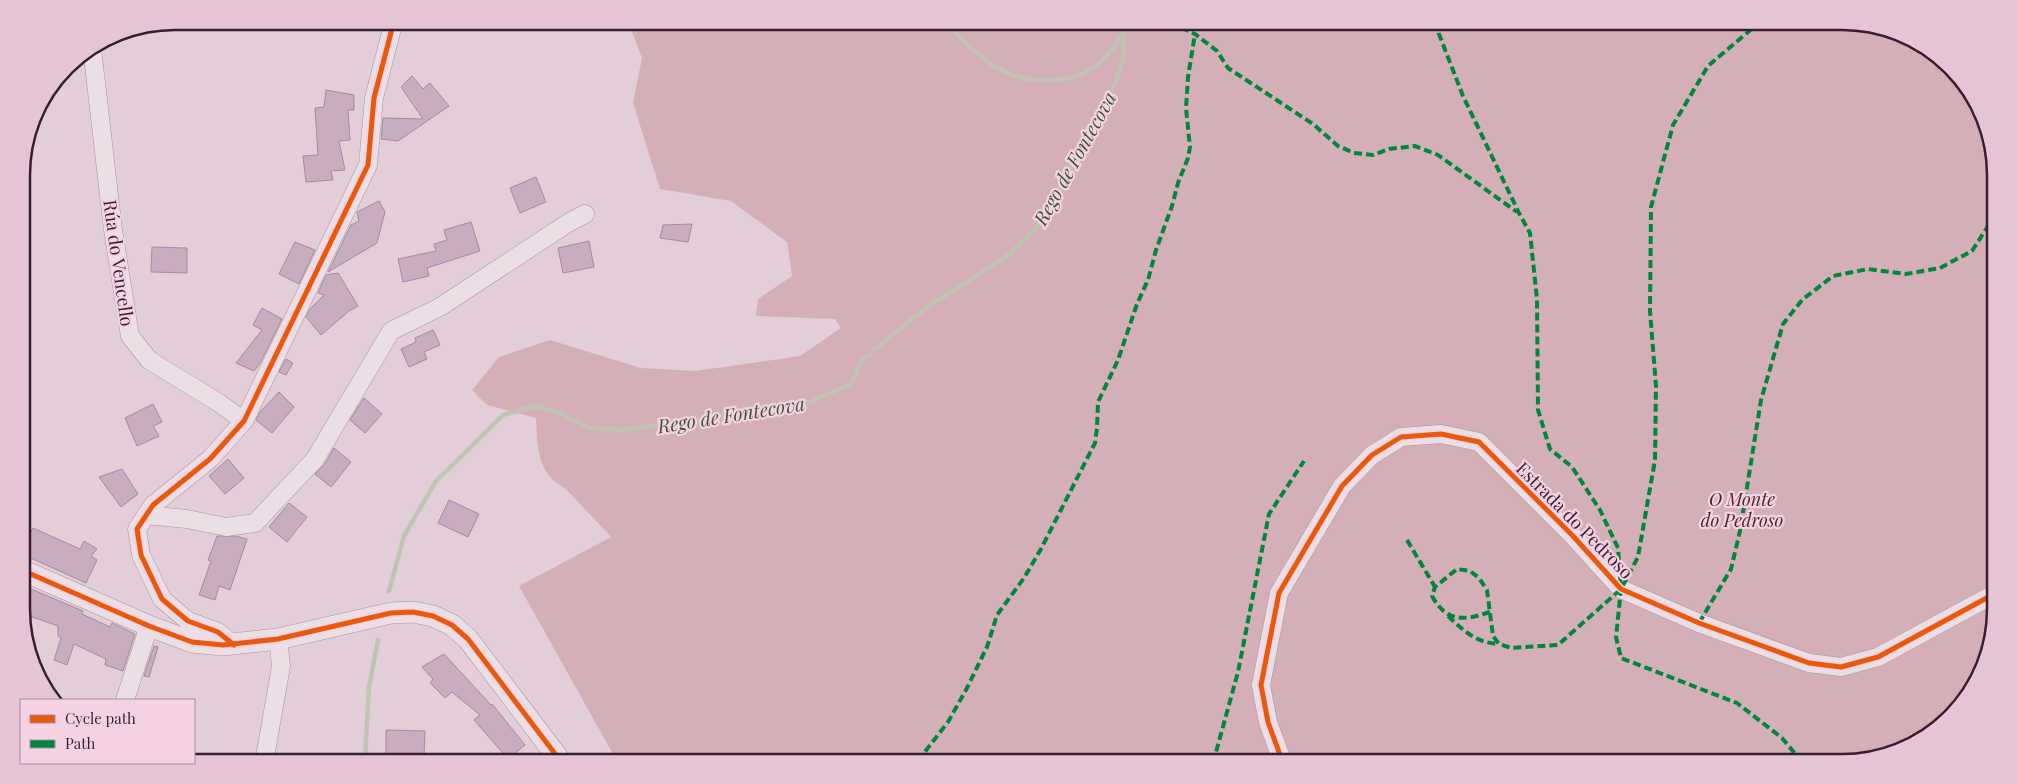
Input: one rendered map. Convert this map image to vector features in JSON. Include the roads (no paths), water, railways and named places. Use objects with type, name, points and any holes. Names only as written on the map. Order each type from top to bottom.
[{"type":"street","points":[[234,645],[218,632],[188,621],[162,599],[141,555],[137,529],[153,505],[210,459],[244,421],[368,165],[374,98],[392,30]]},
{"type":"street","name":"Rúa do Vencello","points":[[93,56],[113,230],[130,336],[149,360],[219,403],[244,421]]},
{"type":"street","points":[[146,515],[226,527],[254,522],[315,459],[390,331],[440,307],[568,222],[585,214]]},
{"type":"street","name":"Estrada do Pedroso","points":[[1280,754],[1268,722],[1260,685],[1280,593],[1342,486],[1372,455],[1401,437],[1441,434],[1479,442],[1573,536],[1621,589],[1699,623],[1809,663],[1841,667],[1878,657],[1987,598]]},
{"type":"street","points":[[30,573],[149,626],[192,642],[234,645],[278,639],[391,612],[413,612],[433,616],[452,625],[468,639],[555,754]]},
{"type":"street","points":[[125,699],[149,626]]},
{"type":"street","points":[[266,754],[282,666],[278,639]]},
{"type":"waterway","points":[[953,30],[969,46],[993,65],[1020,77],[1036,80],[1074,77],[1085,72],[1101,62],[1123,34]]},
{"type":"waterway","name":"Rego de Fontecova","points":[[389,591],[404,536],[436,481],[503,415],[535,406],[559,413],[589,428],[623,430],[693,421],[743,410],[810,402],[851,384],[861,361],[927,307],[1009,255],[1037,227],[1065,179],[1091,124],[1116,82],[1124,55],[1125,30]]},
{"type":"waterway","name":"Rego de Fontecova","points":[[365,754],[369,687],[378,640]]},
{"type":"park label","name":"O Monte do Pedroso","points":[[1742,509]]}]
